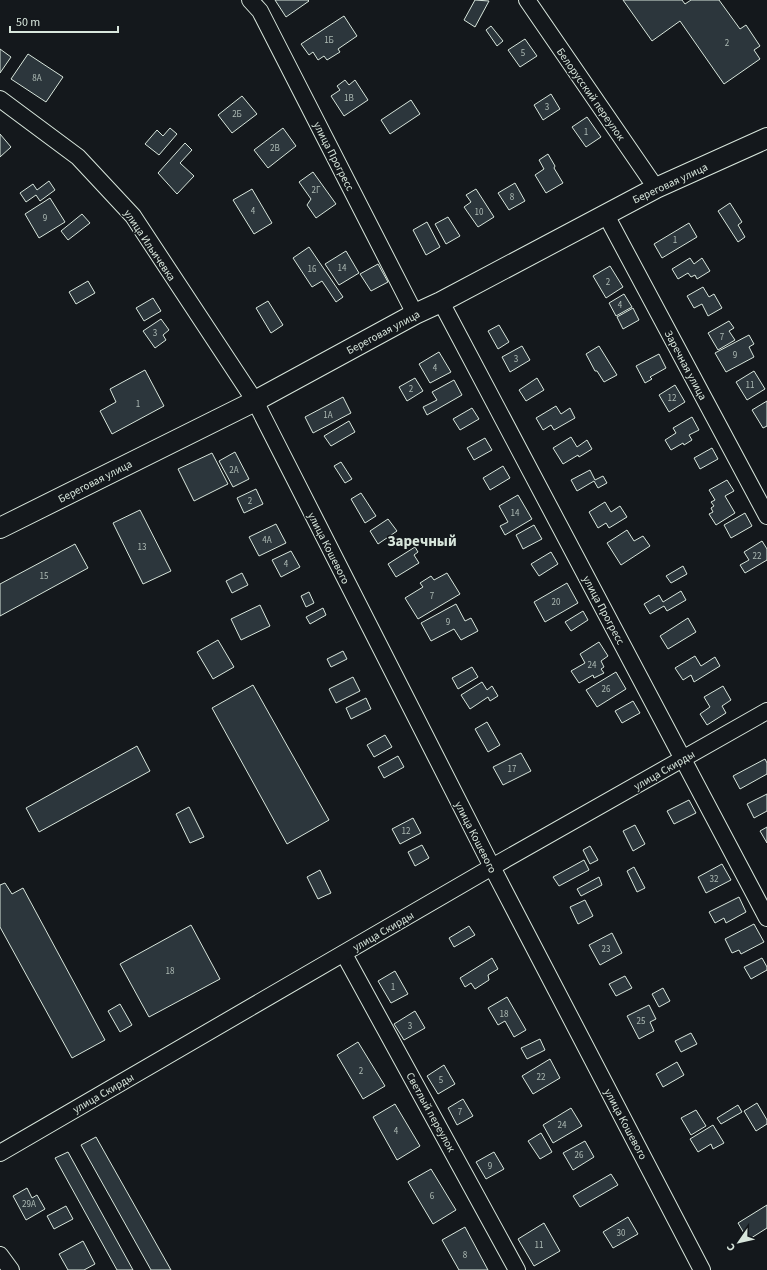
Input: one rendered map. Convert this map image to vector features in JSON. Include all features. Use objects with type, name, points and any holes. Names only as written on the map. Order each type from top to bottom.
[{"type":"main road","name":"Береговая улица","points":[[0,528],[254,401],[656,188],[767,138]]},
{"type":"street","name":"улица Прогресс","points":[[250,0],[260,11],[416,314]]},
{"type":"street","name":"Белорусский переулок","points":[[527,0],[656,188]]},
{"type":"street","name":"улица Ильичевка","points":[[0,98],[78,157],[133,216],[254,401]]},
{"type":"street","name":"Заречная улица","points":[[606,215],[767,516]]},
{"type":"street","name":"улица Прогресс","points":[[441,302],[767,918]]},
{"type":"street","name":"улица Кошевого","points":[[254,401],[492,868],[702,1270]]},
{"type":"street","name":"улица Скирды","points":[[0,1153],[492,868],[767,711]]},
{"type":"street","name":"Светлый переулок","points":[[344,954],[518,1270]]},
{"type":"street","points":[[0,1254],[11,1270]]},
{"type":"building","points":[[275,0],[308,0],[309,1],[286,17]]},
{"type":"building","points":[[475,0],[489,1],[475,27],[464,20]]},
{"type":"building","points":[[623,0],[682,0],[685,4],[691,0],[719,0],[740,29],[746,25],[760,46],[754,50],[760,59],[724,84],[680,21],[652,41]]},
{"type":"building","points":[[344,16],[357,36],[338,49],[340,52],[327,60],[324,56],[318,60],[313,52],[309,55],[301,44]]},
{"type":"building","points":[[491,26],[503,41],[497,46],[486,30]]},
{"type":"building","points":[[525,39],[537,56],[520,67],[508,50]]},
{"type":"building","points":[[0,49],[11,57],[0,73]]},
{"type":"building","points":[[28,54],[63,77],[46,102],[11,79]]},
{"type":"building","points":[[345,80],[349,85],[355,80],[368,100],[344,116],[331,96],[340,90],[337,86]]},
{"type":"building","points":[[551,94],[560,109],[543,120],[534,105]]},
{"type":"building","points":[[242,96],[257,114],[232,133],[218,115]]},
{"type":"building","points":[[411,100],[420,114],[390,134],[381,120]]},
{"type":"building","points":[[587,117],[601,137],[586,147],[572,127]]},
{"type":"building","points":[[170,128],[177,134],[159,155],[145,144],[157,130],[163,136]]},
{"type":"building","points":[[283,128],[296,146],[268,168],[254,150]]},
{"type":"building","points":[[0,134],[11,147],[0,157]]},
{"type":"building","points":[[185,143],[192,150],[180,163],[194,176],[177,194],[158,173]]},
{"type":"building","points":[[548,154],[563,183],[546,193],[535,175],[544,169],[539,160]]},
{"type":"building","points":[[313,172],[336,204],[316,218],[307,205],[311,199],[299,182]]},
{"type":"building","points":[[49,181],[55,190],[40,201],[36,195],[26,202],[20,193],[33,184],[37,190]]},
{"type":"building","points":[[515,183],[525,201],[509,210],[498,193]]},
{"type":"building","points":[[252,189],[272,223],[254,234],[233,200]]},
{"type":"building","points":[[476,189],[494,217],[478,227],[464,207],[471,202],[466,195]]},
{"type":"building","points":[[50,198],[65,222],[39,238],[25,214]]},
{"type":"building","points":[[730,203],[742,222],[738,225],[745,237],[738,242],[718,211]]},
{"type":"building","points":[[82,214],[90,223],[68,240],[61,231]]},
{"type":"building","points":[[448,217],[460,236],[446,244],[435,224]]},
{"type":"building","points":[[427,222],[440,247],[426,255],[413,230]]},
{"type":"building","points":[[689,223],[697,237],[662,258],[654,244]]},
{"type":"building","points":[[309,247],[343,297],[336,302],[322,281],[312,287],[293,258]]},
{"type":"building","points":[[346,251],[359,273],[339,285],[325,264]]},
{"type":"building","points":[[690,258],[694,264],[702,258],[710,271],[697,279],[695,275],[691,277],[688,273],[678,279],[672,269]]},
{"type":"building","points":[[378,264],[388,282],[371,291],[360,274]]},
{"type":"building","points":[[610,266],[623,287],[606,298],[593,276]]},
{"type":"building","points":[[88,281],[95,293],[76,304],[69,292]]},
{"type":"building","points":[[703,287],[709,297],[714,294],[722,308],[708,316],[702,304],[694,308],[687,296]]},
{"type":"building","points":[[624,294],[632,307],[616,316],[609,303]]},
{"type":"building","points":[[153,298],[161,311],[144,321],[136,308]]},
{"type":"building","points":[[268,301],[283,325],[271,333],[256,308]]},
{"type":"building","points":[[633,308],[639,320],[623,329],[617,317]]},
{"type":"building","points":[[161,319],[169,330],[163,335],[166,340],[155,348],[143,331]]},
{"type":"building","points":[[729,321],[734,328],[729,331],[735,340],[718,350],[708,333]]},
{"type":"building","points":[[499,325],[509,342],[498,349],[488,331]]},
{"type":"building","points":[[749,335],[754,344],[749,347],[754,357],[726,372],[715,353]]},
{"type":"building","points":[[522,346],[530,360],[510,372],[502,357]]},
{"type":"building","points":[[599,346],[617,375],[604,382],[597,371],[595,371],[586,354]]},
{"type":"building","points":[[439,352],[451,372],[430,383],[419,364]]},
{"type":"building","points":[[659,354],[666,368],[650,377],[652,379],[645,383],[636,366]]},
{"type":"building","points":[[145,370],[164,406],[112,434],[100,411],[116,402],[110,389]]},
{"type":"building","points":[[754,371],[765,389],[747,400],[736,382]]},
{"type":"building","points":[[415,378],[423,391],[407,401],[399,387]]},
{"type":"building","points":[[537,378],[544,390],[526,401],[519,390]]},
{"type":"building","points":[[454,380],[462,395],[427,415],[423,407],[437,400],[432,392]]},
{"type":"building","points":[[675,385],[685,402],[669,412],[659,395]]},
{"type":"building","points":[[343,397],[351,413],[313,433],[305,417]]},
{"type":"building","points":[[767,401],[767,426],[763,428],[752,410]]},
{"type":"building","points":[[556,406],[561,414],[570,408],[575,418],[554,430],[551,425],[543,430],[536,418]]},
{"type":"building","points":[[472,408],[479,419],[460,430],[453,419]]},
{"type":"building","points":[[692,417],[699,430],[689,435],[692,440],[671,450],[665,440],[676,433],[673,428]]},
{"type":"building","points":[[349,421],[355,432],[331,446],[324,436]]},
{"type":"building","points":[[571,437],[577,447],[587,440],[592,449],[563,464],[553,448]]},
{"type":"building","points":[[485,438],[492,450],[474,460],[467,448]]},
{"type":"building","points":[[712,448],[718,459],[700,469],[694,458]]},
{"type":"building","points":[[235,452],[249,479],[233,487],[219,461]]},
{"type":"building","points":[[212,453],[228,484],[194,501],[178,469]]},
{"type":"building","points":[[341,462],[352,479],[345,483],[334,466]]},
{"type":"building","points":[[503,466],[510,478],[490,490],[483,478]]},
{"type":"building","points":[[590,470],[595,480],[603,476],[607,483],[598,488],[594,481],[577,491],[571,480]]},
{"type":"building","points":[[727,480],[734,491],[725,496],[735,513],[716,525],[709,514],[713,512],[711,508],[714,506],[711,502],[715,500],[709,490]]},
{"type":"building","points":[[256,489],[263,504],[244,513],[237,498]]},
{"type":"building","points":[[361,493],[376,516],[365,523],[351,499]]},
{"type":"building","points":[[518,495],[532,519],[505,535],[500,526],[508,522],[499,506]]},
{"type":"building","points":[[605,502],[611,512],[620,506],[627,517],[609,528],[606,523],[598,528],[589,512]]},
{"type":"building","points":[[140,510],[171,571],[143,584],[113,523]]},
{"type":"building","points":[[745,513],[752,526],[731,538],[724,525]]},
{"type":"building","points":[[388,519],[397,531],[378,544],[370,531]]},
{"type":"building","points":[[276,524],[286,543],[259,556],[249,537]]},
{"type":"building","points":[[534,525],[542,539],[523,549],[516,535]]},
{"type":"building","points":[[627,530],[634,541],[643,536],[650,546],[621,565],[607,543]]},
{"type":"building","points":[[762,541],[767,549],[767,560],[745,573],[740,565],[749,560],[744,552]]},
{"type":"building","points":[[75,544],[88,568],[0,616],[0,584]]},
{"type":"building","points":[[415,547],[418,552],[414,555],[419,563],[396,577],[388,564]]},
{"type":"building","points":[[291,551],[300,567],[281,577],[272,560]]},
{"type":"building","points":[[551,552],[558,564],[539,576],[531,564]]},
{"type":"building","points":[[683,566],[687,574],[671,583],[666,576]]},
{"type":"building","points":[[242,573],[248,585],[232,593],[226,581]]},
{"type":"building","points":[[447,573],[460,594],[418,619],[405,598],[423,587],[420,583],[431,576],[434,580]]},
{"type":"building","points":[[567,583],[578,603],[545,622],[534,602]]},
{"type":"building","points":[[681,591],[686,600],[667,611],[664,606],[650,614],[644,604],[659,595],[663,602]]},
{"type":"building","points":[[309,592],[314,603],[306,607],[301,596]]},
{"type":"building","points":[[456,604],[465,621],[471,618],[478,631],[461,640],[454,629],[431,641],[421,623]]},
{"type":"building","points":[[260,605],[270,626],[241,640],[231,619]]},
{"type":"building","points":[[323,608],[326,615],[310,624],[306,617]]},
{"type":"building","points":[[583,611],[588,620],[571,631],[565,622]]},
{"type":"building","points":[[688,618],[696,632],[668,649],[660,636]]},
{"type":"building","points":[[218,640],[234,667],[213,679],[197,652]]},
{"type":"building","points":[[599,642],[608,656],[601,661],[604,667],[601,669],[604,673],[594,678],[593,675],[579,683],[571,671],[585,663],[580,654]]},
{"type":"building","points":[[343,651],[347,659],[331,667],[327,659]]},
{"type":"building","points":[[695,656],[701,666],[715,657],[720,666],[694,682],[691,675],[683,680],[675,668]]},
{"type":"building","points":[[472,667],[478,677],[458,689],[452,678]]},
{"type":"building","points":[[616,672],[626,689],[597,707],[586,690]]},
{"type":"building","points":[[353,677],[360,691],[336,703],[329,689]]},
{"type":"building","points":[[482,682],[487,690],[492,686],[498,696],[490,701],[488,697],[470,709],[461,695]]},
{"type":"building","points":[[253,685],[329,820],[287,844],[212,708]]},
{"type":"building","points":[[723,686],[731,700],[722,706],[726,713],[707,725],[700,714],[710,707],[704,697]]},
{"type":"building","points":[[366,698],[371,709],[351,719],[346,708]]},
{"type":"building","points":[[633,701],[640,713],[622,723],[615,711]]},
{"type":"building","points":[[487,722],[500,745],[488,752],[475,729]]},
{"type":"building","points":[[385,735],[392,747],[374,757],[367,745]]},
{"type":"building","points":[[137,746],[150,771],[39,832],[26,808]]},
{"type":"building","points":[[521,753],[531,771],[503,785],[493,767]]},
{"type":"building","points":[[398,756],[404,767],[384,778],[378,767]]},
{"type":"building","points":[[765,759],[767,763],[767,774],[740,789],[733,776]]},
{"type":"building","points":[[767,794],[767,811],[754,818],[747,804]]},
{"type":"building","points":[[689,800],[696,813],[674,824],[667,811]]},
{"type":"building","points":[[189,807],[204,837],[190,843],[176,814]]},
{"type":"building","points":[[413,818],[421,833],[400,844],[392,829]]},
{"type":"building","points":[[635,825],[645,844],[633,851],[623,831]]},
{"type":"building","points":[[767,827],[767,843],[760,831]]},
{"type":"building","points":[[422,845],[429,858],[415,866],[408,852]]},
{"type":"building","points":[[590,846],[598,860],[590,864],[583,850]]},
{"type":"building","points":[[584,860],[589,870],[559,886],[553,877]]},
{"type":"building","points":[[722,864],[731,880],[706,893],[698,877]]},
{"type":"building","points":[[634,867],[645,888],[637,892],[627,871]]},
{"type":"building","points":[[320,870],[331,893],[318,899],[307,877]]},
{"type":"building","points":[[599,877],[602,885],[581,896],[577,889]]},
{"type":"building","points":[[5,883],[12,894],[23,888],[105,1040],[72,1058],[0,927],[0,885]]},
{"type":"building","points":[[739,897],[746,912],[726,923],[724,918],[715,923],[709,912]]},
{"type":"building","points":[[585,900],[593,916],[578,924],[570,907]]},
{"type":"building","points":[[754,924],[764,942],[741,954],[739,950],[732,953],[725,939]]},
{"type":"building","points":[[191,925],[220,979],[149,1017],[120,964]]},
{"type":"building","points":[[469,926],[475,935],[454,947],[449,938]]},
{"type":"building","points":[[612,933],[622,953],[600,965],[589,945]]},
{"type":"building","points":[[492,958],[498,969],[488,975],[489,980],[475,989],[471,983],[465,987],[460,978]]},
{"type":"building","points":[[762,958],[767,970],[751,979],[744,967]]},
{"type":"building","points":[[395,971],[408,994],[391,1003],[378,981]]},
{"type":"building","points":[[625,976],[632,988],[616,996],[609,984]]},
{"type":"building","points":[[663,988],[670,1001],[659,1007],[652,994]]},
{"type":"building","points":[[507,997],[526,1030],[514,1037],[505,1021],[498,1025],[488,1008]]},
{"type":"building","points":[[120,1004],[132,1025],[120,1032],[108,1011]]},
{"type":"building","points":[[649,1005],[656,1019],[650,1022],[654,1031],[639,1039],[627,1016]]},
{"type":"building","points":[[415,1011],[425,1028],[404,1040],[394,1024]]},
{"type":"building","points":[[691,1033],[697,1044],[681,1052],[675,1041]]},
{"type":"building","points":[[540,1039],[545,1050],[527,1059],[521,1048]]},
{"type":"building","points":[[358,1042],[385,1086],[363,1099],[337,1055]]},
{"type":"building","points":[[550,1059],[560,1078],[533,1094],[522,1076]]},
{"type":"building","points":[[677,1062],[684,1075],[663,1087],[656,1074]]},
{"type":"building","points":[[444,1065],[455,1084],[438,1094],[427,1076]]},
{"type":"building","points":[[463,1099],[473,1116],[457,1125],[448,1108]]},
{"type":"building","points":[[757,1103],[767,1120],[767,1124],[756,1131],[744,1111]]},
{"type":"building","points":[[395,1104],[420,1146],[397,1160],[373,1117]]},
{"type":"building","points":[[738,1105],[742,1112],[721,1124],[717,1118]]},
{"type":"building","points":[[571,1108],[582,1126],[553,1143],[543,1125]]},
{"type":"building","points":[[696,1110],[706,1126],[691,1135],[681,1118]]},
{"type":"building","points":[[713,1125],[724,1143],[713,1149],[711,1144],[698,1152],[690,1139]]},
{"type":"building","points":[[541,1133],[552,1152],[540,1159],[528,1141]]},
{"type":"building","points":[[96,1137],[171,1270],[151,1270],[81,1145]]},
{"type":"building","points":[[585,1141],[594,1157],[573,1170],[563,1153]]},
{"type":"building","points":[[68,1152],[133,1270],[117,1270],[55,1158]]},
{"type":"building","points":[[494,1152],[504,1169],[486,1179],[476,1162]]},
{"type":"building","points":[[431,1169],[456,1210],[433,1224],[408,1182]]},
{"type":"building","points":[[611,1174],[618,1185],[580,1207],[573,1196]]},
{"type":"building","points":[[27,1188],[32,1198],[37,1195],[45,1209],[26,1220],[13,1196]]},
{"type":"building","points":[[767,1205],[767,1228],[748,1240],[738,1223]]},
{"type":"building","points":[[66,1206],[73,1219],[54,1229],[47,1216]]},
{"type":"building","points":[[628,1217],[638,1234],[613,1248],[603,1232]]},
{"type":"building","points":[[544,1223],[560,1251],[534,1266],[518,1239]]},
{"type":"building","points":[[465,1227],[488,1270],[459,1270],[442,1240]]},
{"type":"building","points":[[83,1241],[95,1264],[84,1270],[68,1270],[59,1254]]},
{"type":"district","name":"Заречный","points":[[422,541]]}]
